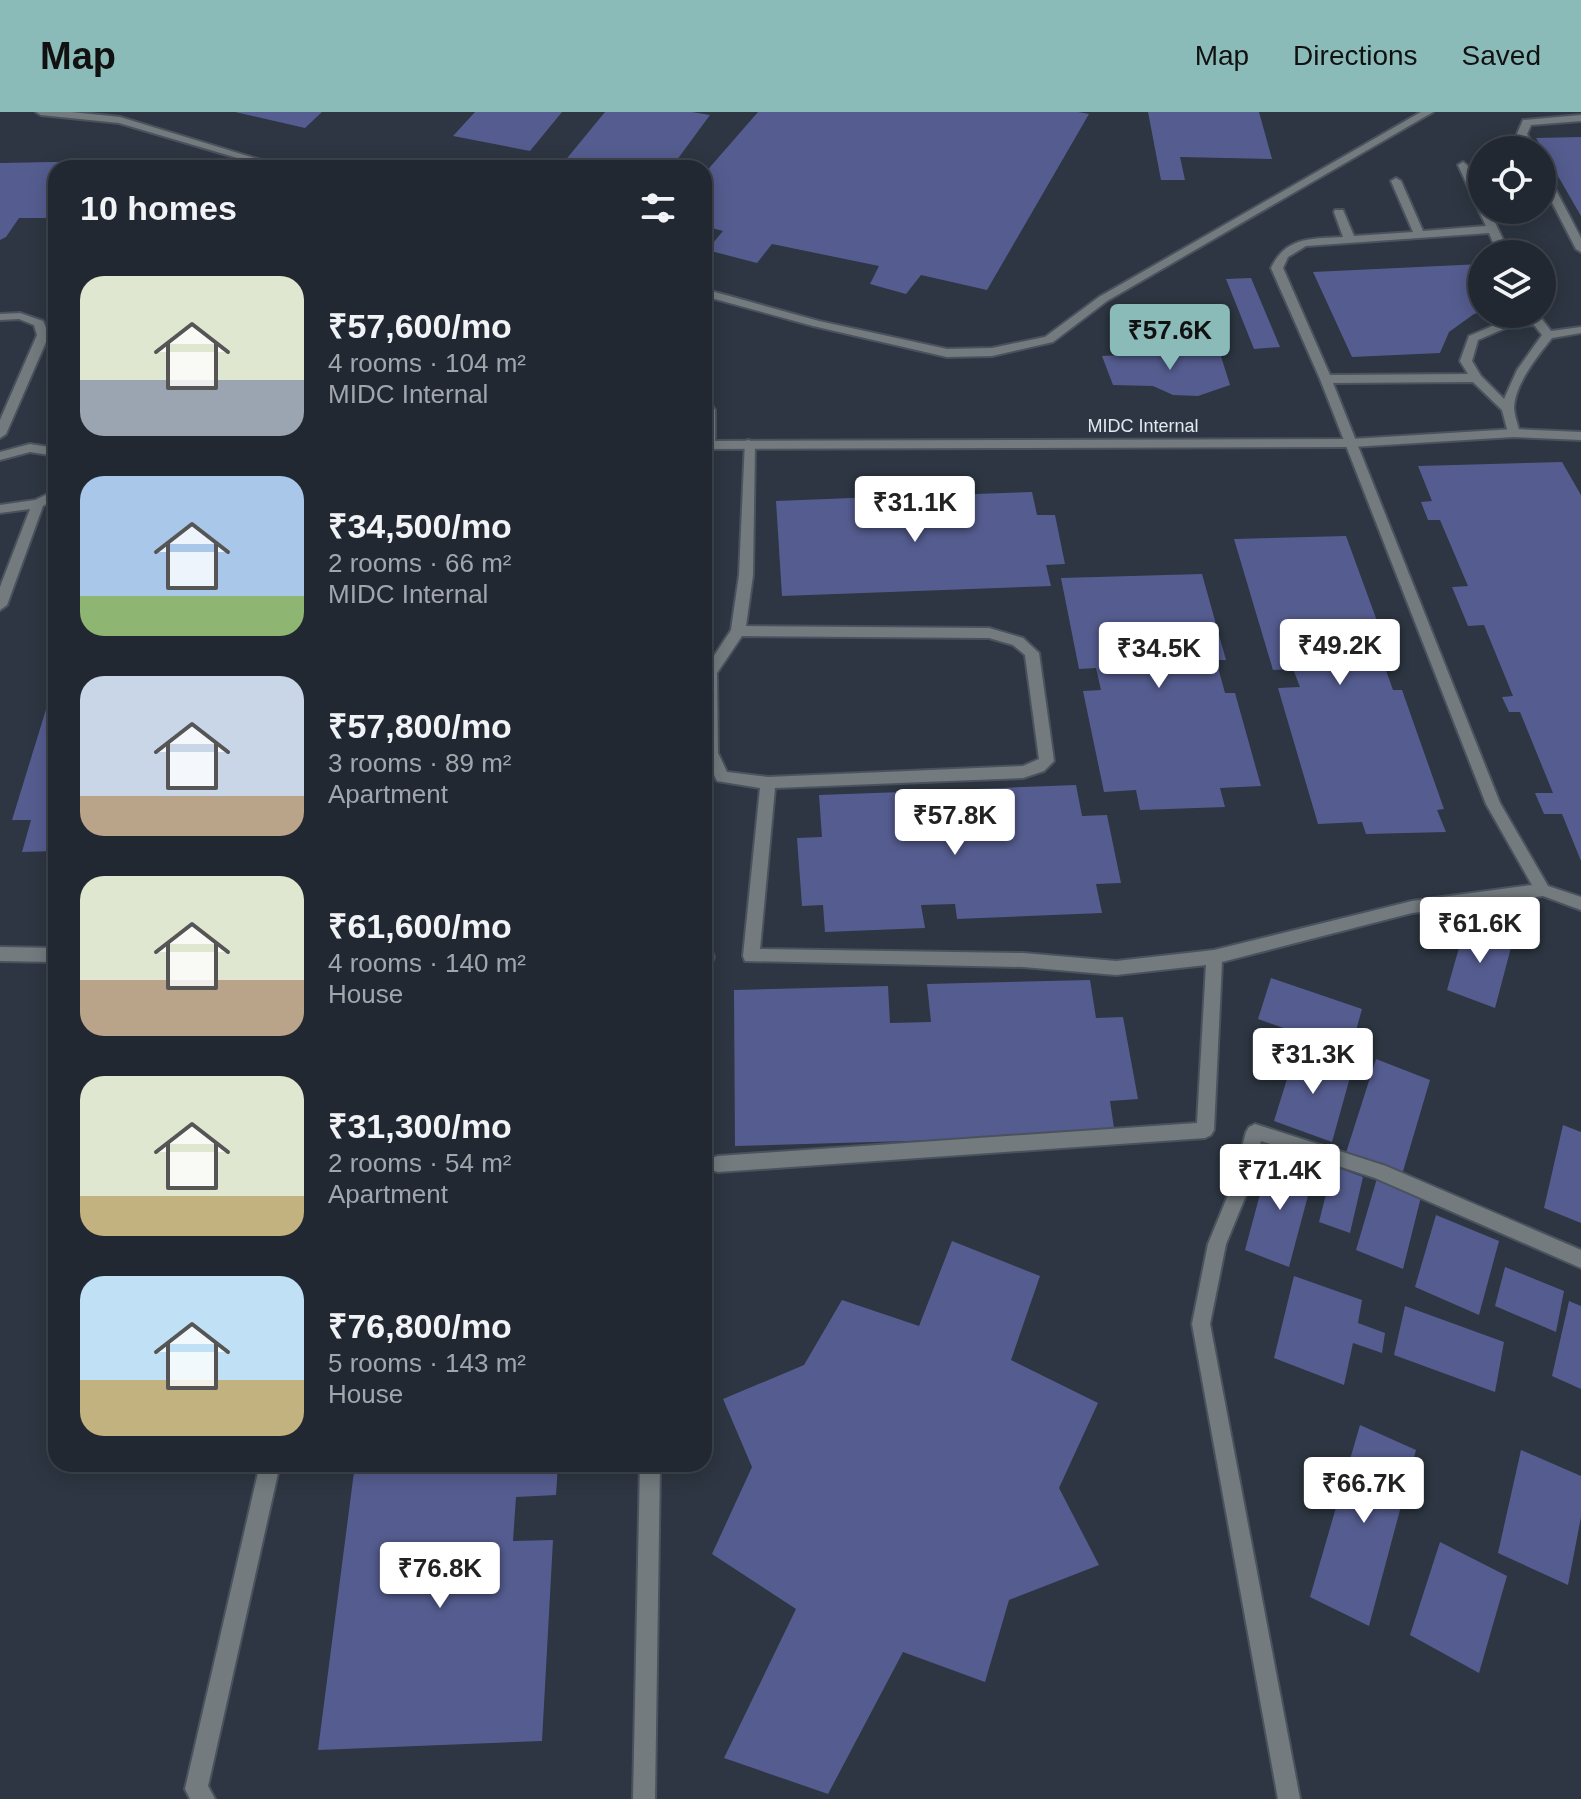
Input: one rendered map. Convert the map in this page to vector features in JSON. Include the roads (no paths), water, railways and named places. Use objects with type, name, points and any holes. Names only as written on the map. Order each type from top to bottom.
[{"type":"street","points":[[41,112],[120,120],[255,160]]},
{"type":"street","points":[[712,294],[817,324],[947,353],[992,352],[1049,340],[1103,299],[1428,112]]},
{"type":"street","points":[[1523,136],[1527,122],[1581,118]]},
{"type":"street","points":[[1463,165],[1468,176]]},
{"type":"street","points":[[1396,181],[1419,234]]},
{"type":"street","points":[[1556,200],[1581,249]]},
{"type":"street","points":[[1339,212],[1350,240]]},
{"type":"street","points":[[1491,224],[1498,240]]},
{"type":"street","points":[[1493,229],[1303,243],[1283,255],[1277,268],[1352,443],[1493,804],[1543,890]]},
{"type":"street","points":[[0,317],[20,316],[39,323],[43,335],[0,434]]},
{"type":"street","points":[[1497,328],[1473,338],[1466,361],[1476,378],[1508,409]]},
{"type":"street","points":[[1542,328],[1548,335]]},
{"type":"street","points":[[1514,433],[1508,409],[1523,366],[1548,335],[1581,330]]},
{"type":"street","points":[[1326,379],[1476,378]]},
{"type":"street","name":"MIDC Internal","points":[[712,445],[1352,443],[1514,433],[1581,436]]},
{"type":"street","points":[[712,670],[738,631],[746,575],[749,444]]},
{"type":"street","points":[[0,456],[30,448],[48,451]]},
{"type":"street","points":[[0,509],[38,504],[48,498]]},
{"type":"street","points":[[0,605],[38,504]]},
{"type":"street","points":[[712,755],[722,777],[768,783],[1023,772],[1047,761],[1032,653],[1018,641],[989,633],[738,631]]},
{"type":"street","points":[[768,783],[751,956],[1023,960],[1116,968],[1214,957],[1412,907],[1543,890],[1581,904]]},
{"type":"street","points":[[0,954],[48,955]]},
{"type":"street","points":[[718,1164],[1205,1130],[1214,957]]},
{"type":"street","points":[[1289,1799],[1201,1324],[1217,1244],[1242,1183],[1255,1132],[1301,1143],[1448,1200],[1581,1259]]},
{"type":"street","points":[[204,1799],[196,1789],[268,1472]]},
{"type":"street","points":[[644,1799],[650,1472]]}]
